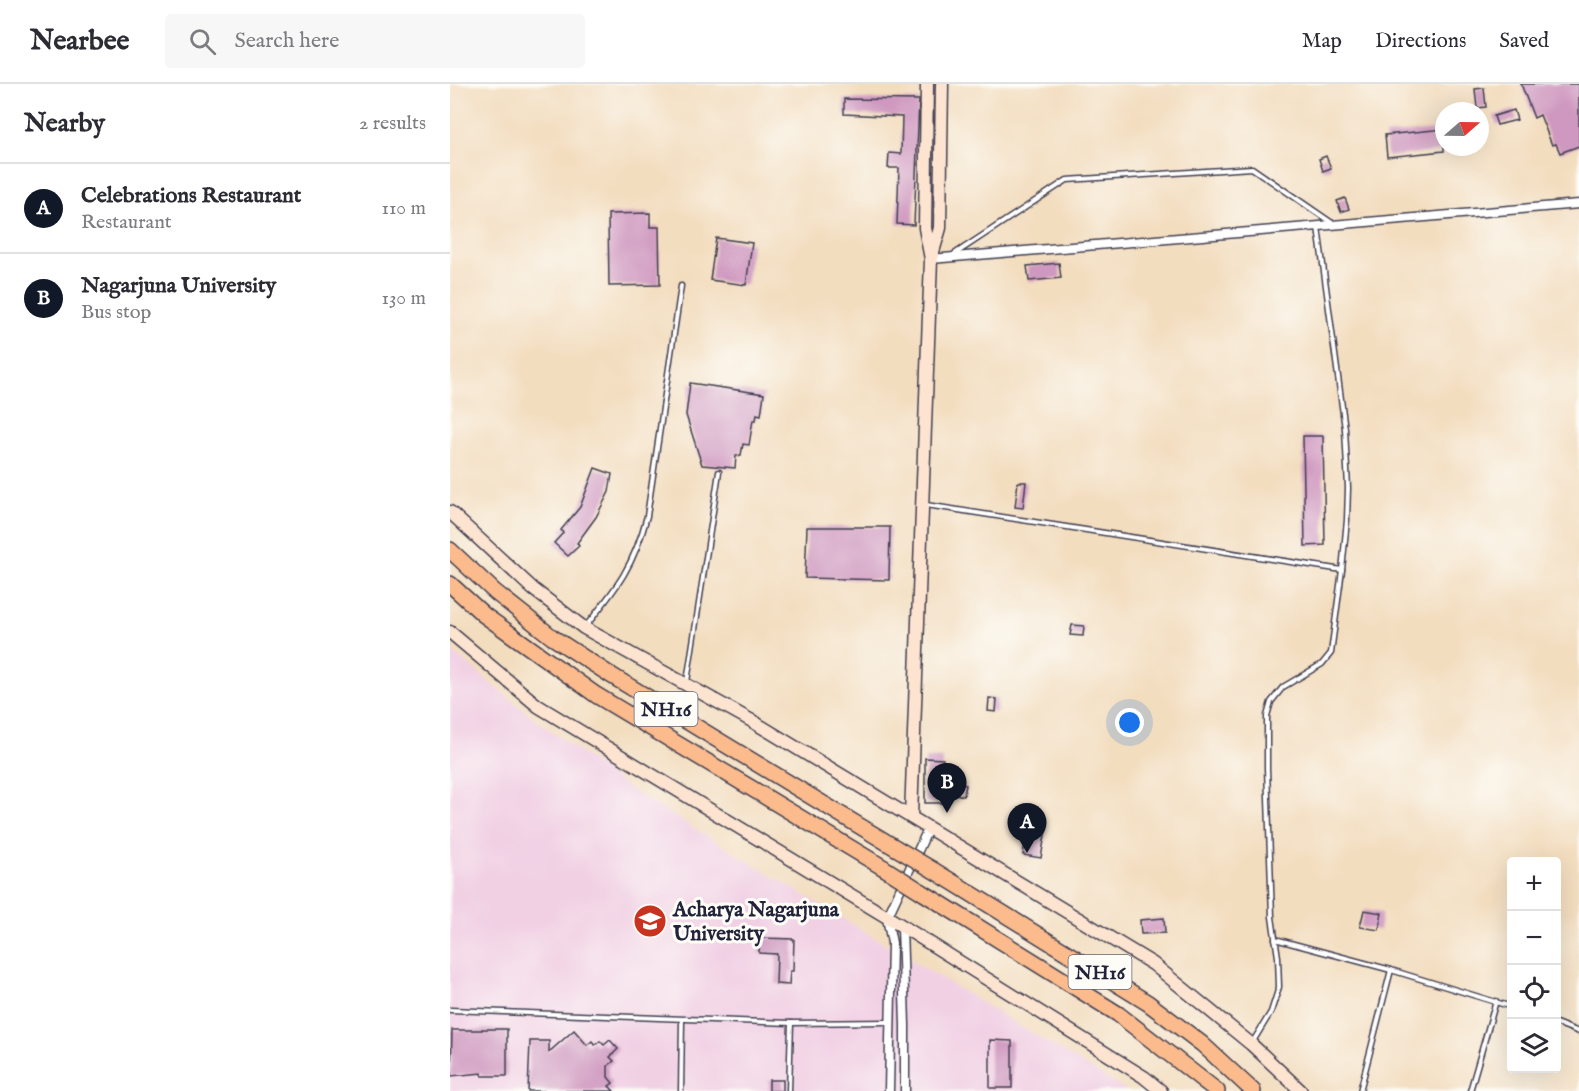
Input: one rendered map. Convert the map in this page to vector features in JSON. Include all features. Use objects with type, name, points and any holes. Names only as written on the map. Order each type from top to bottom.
[{"type":"highway","name":"NH16","points":[[450,550],[495,592],[552,637],[1148,1003],[1202,1044],[1253,1091]]},
{"type":"highway","name":"NH16","points":[[450,584],[484,615],[597,695],[884,868],[1118,1014],[1217,1091]]},
{"type":"main road","points":[[911,817],[931,259],[925,228],[927,84]]},
{"type":"main road","points":[[931,259],[940,228],[942,84]]},
{"type":"main road","points":[[450,512],[533,589],[584,628],[752,721],[1153,964],[1251,1044],[1301,1091]]},
{"type":"main road","points":[[450,632],[538,706],[902,926],[1144,1077],[1161,1091]]},
{"type":"street","points":[[931,259],[1579,204]]},
{"type":"street","points":[[889,1091],[892,943],[887,918],[928,827]]},
{"type":"street","points":[[902,926],[906,1025],[904,1091]]},
{"type":"lane","points":[[950,258],[1067,180],[1252,168],[1335,225]]},
{"type":"lane","points":[[1251,1044],[1272,1012],[1277,998],[1279,975],[1272,917],[1267,716],[1271,702],[1277,693],[1290,682],[1322,664],[1331,653],[1342,570],[1348,488],[1345,429],[1317,226]]},
{"type":"lane","points":[[584,628],[619,585],[640,545],[647,516],[681,286]]},
{"type":"lane","points":[[687,684],[719,472]]},
{"type":"lane","points":[[922,504],[1342,570]]},
{"type":"lane","points":[[1275,939],[1391,970],[1507,1005]]},
{"type":"lane","points":[[1360,1091],[1391,970]]},
{"type":"lane","points":[[1470,1091],[1496,1001]]},
{"type":"lane","points":[[450,1010],[791,1023],[889,1022]]},
{"type":"lane","points":[[681,1091],[682,1020]]},
{"type":"lane","points":[[789,1091],[791,1023]]},
{"type":"lane","points":[[1561,1025],[1579,1032]]},
{"type":"shaded area","name":"Acharya Nagarjuna University","points":[[450,650],[536,720],[631,790],[1127,1091],[450,1091]]},
{"type":"building","points":[[1521,84],[1579,84],[1579,146],[1560,153],[1556,144],[1552,145],[1540,115],[1534,118]]},
{"type":"building","points":[[1484,88],[1485,102],[1476,102],[1475,89]]},
{"type":"building","points":[[844,99],[919,100],[914,225],[897,224],[899,168],[888,168],[889,153],[901,154],[902,117],[844,114]]},
{"type":"building","points":[[1514,110],[1517,120],[1497,125],[1494,116]]},
{"type":"building","points":[[1435,130],[1435,152],[1387,157],[1385,135]]},
{"type":"building","points":[[1326,156],[1331,168],[1323,171],[1319,159]]},
{"type":"building","points":[[1345,198],[1349,209],[1341,212],[1337,201]]},
{"type":"building","points":[[650,213],[650,227],[659,227],[660,285],[609,286],[608,214]]},
{"type":"building","points":[[716,238],[752,243],[746,285],[710,280]]},
{"type":"building","points":[[1059,263],[1061,278],[1029,281],[1027,266]]},
{"type":"building","points":[[690,383],[764,394],[761,415],[757,414],[756,420],[753,420],[749,445],[743,444],[741,455],[736,456],[735,468],[702,465],[686,415]]},
{"type":"building","points":[[1303,436],[1323,436],[1325,545],[1305,546]]},
{"type":"building","points":[[595,468],[612,474],[609,492],[596,517],[577,543],[579,546],[568,556],[554,543],[563,533],[561,530],[580,507]]},
{"type":"building","points":[[1018,482],[1026,482],[1023,508],[1015,507]]},
{"type":"building","points":[[807,527],[890,527],[889,580],[805,578]]},
{"type":"building","points":[[1072,625],[1084,626],[1083,636],[1070,635]]},
{"type":"building","points":[[989,698],[997,699],[996,712],[988,711]]},
{"type":"building","points":[[925,758],[943,759],[943,780],[966,785],[964,796],[943,791],[943,803],[925,803]]},
{"type":"building","points":[[1028,826],[1046,829],[1041,858],[1023,855]]},
{"type":"building","points":[[1364,910],[1382,913],[1379,930],[1360,927]]},
{"type":"building","points":[[1164,918],[1165,933],[1141,934],[1140,920]]},
{"type":"building","points":[[760,938],[794,939],[793,971],[790,971],[789,985],[776,984],[777,954],[759,953]]},
{"type":"building","points":[[507,1029],[507,1076],[482,1076],[482,1073],[451,1076],[452,1030]]},
{"type":"building","points":[[574,1030],[587,1045],[592,1041],[595,1045],[600,1041],[604,1045],[610,1040],[618,1049],[610,1057],[614,1061],[608,1066],[608,1077],[613,1083],[609,1086],[614,1091],[528,1091],[530,1041],[549,1041],[549,1052]]},
{"type":"building","points":[[990,1040],[1012,1041],[1012,1088],[990,1088]]},
{"type":"building","points":[[769,1080],[783,1080],[783,1091],[769,1091]]},
{"type":"place","name":"Nagarjuna University","points":[[947,813]]},
{"type":"place","name":"Celebrations Restaurant","points":[[1027,853]]},
{"type":"place","name":"Acharya Nagarjuna University","points":[[650,921]]}]
